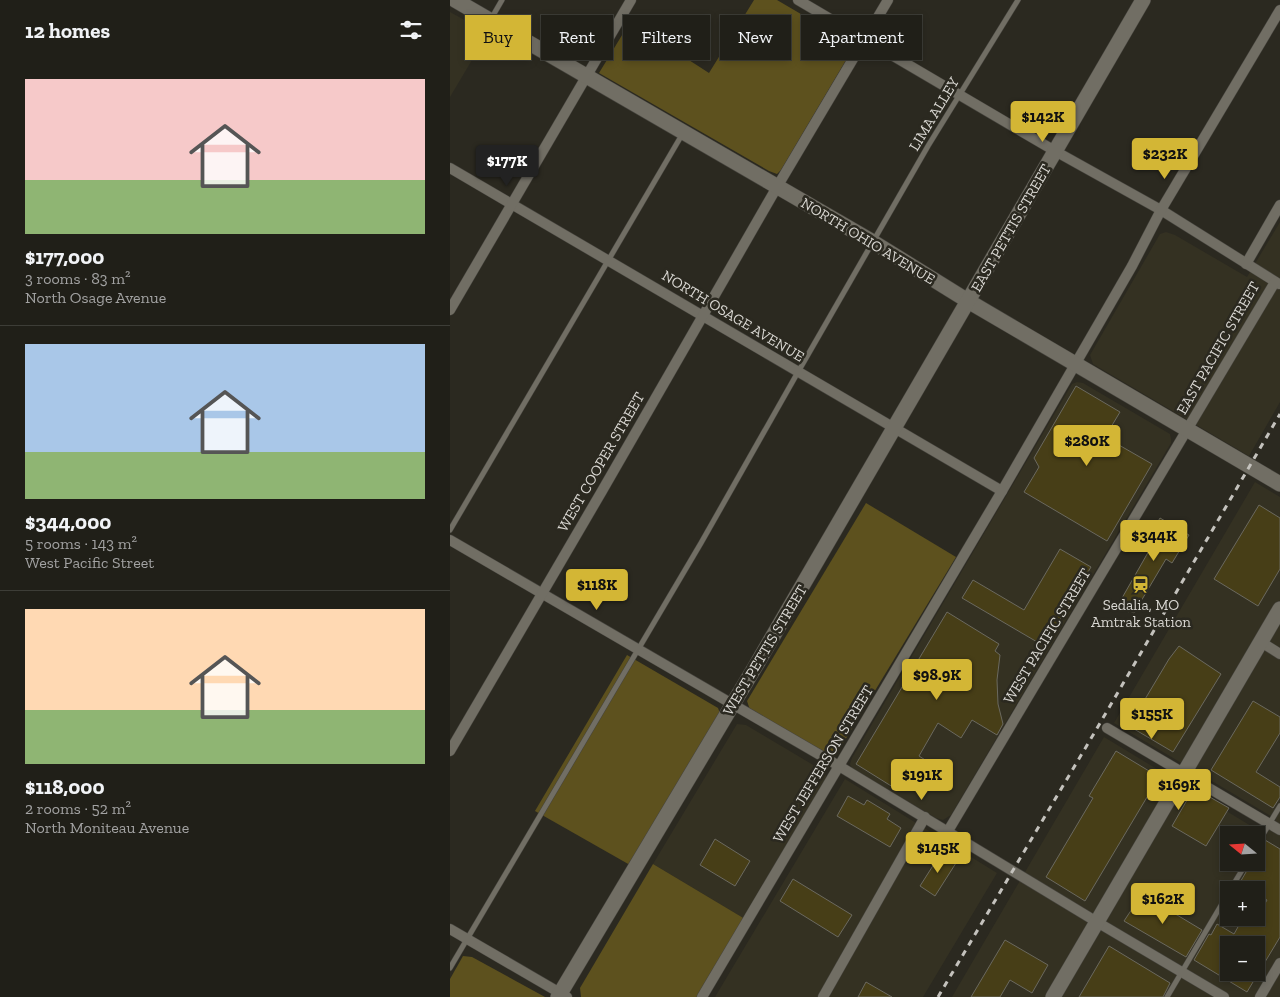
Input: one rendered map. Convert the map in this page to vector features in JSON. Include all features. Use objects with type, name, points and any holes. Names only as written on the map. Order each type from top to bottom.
[{"type":"main road","name":"NORTH OHIO AVENUE","points":[[455,0],[480,15]]},
{"type":"main road","name":"EAST PETTIS STREET","points":[[968,301],[1143,0]]},
{"type":"main road","name":"NORTH OHIO AVENUE","points":[[531,45],[873,242],[968,301],[1280,484]]},
{"type":"main road","name":"WEST PETTIS STREET","points":[[562,996],[968,301]]},
{"type":"main road","points":[[1053,997],[1280,610]]},
{"type":"street","points":[[450,310],[631,0]]},
{"type":"street","points":[[798,0],[824,15]]},
{"type":"street","name":"WEST COOPER STREET","points":[[879,15],[888,0]]},
{"type":"street","name":"WEST JEFFERSON STREET","points":[[702,997],[1002,491],[1127,274],[1161,210],[1280,10]]},
{"type":"street","name":"WEST COOPER STREET","points":[[450,751],[853,60]]},
{"type":"street","points":[[901,60],[1161,210],[1277,283]]},
{"type":"street","name":"NORTH OSAGE AVENUE","points":[[450,168],[1002,491]]},
{"type":"street","points":[[1246,264],[1280,205]]},
{"type":"street","name":"EAST PACIFIC STREET","points":[[1187,430],[1277,283]]},
{"type":"street","name":"WEST PACIFIC STREET","points":[[948,831],[1187,430]]},
{"type":"street","points":[[450,540],[839,766],[1224,997]]},
{"type":"street","points":[[1261,642],[1280,654]]},
{"type":"street","points":[[1107,728],[1280,830]]},
{"type":"street","points":[[823,997],[925,817]]},
{"type":"street","points":[[450,928],[562,996]]},
{"type":"street","points":[[1260,997],[1280,963]]},
{"type":"lane","points":[[493,15],[502,0]]},
{"type":"lane","name":"LIMA ALLEY","points":[[450,968],[638,650],[928,146],[1018,0]]},
{"type":"lane","points":[[450,530],[684,133]]},
{"type":"lane","points":[[1265,831],[1280,806]]},
{"type":"lane","points":[[1167,997],[1220,907]]},
{"type":"shaded area","points":[[754,0],[777,0],[803,15],[801,15],[801,60],[846,60],[777,174],[599,73],[607,60],[613,60],[613,50],[623,34],[623,60],[689,60],[709,73],[720,55],[720,60],[791,60],[791,15],[745,15]]},
{"type":"shaded area","points":[[450,12],[465,20],[465,60],[472,60],[450,97]]},
{"type":"shaded area","points":[[1280,222],[1280,402],[1249,456],[1093,364],[1090,355],[1160,234],[1166,232],[1175,235],[1247,277]]},
{"type":"shaded area","points":[[1077,382],[1083,383],[1170,434],[1171,443],[951,815],[943,820],[936,818],[852,769],[850,764],[1072,384]]},
{"type":"shaded area","points":[[1255,482],[1280,497],[1280,997],[952,997],[1104,737],[1251,826],[1220,826],[1220,871],[1265,871],[1265,834],[1276,819],[1114,723]]},
{"type":"shaded area","points":[[866,503],[956,557],[836,755],[824,755],[750,710],[747,701]]},
{"type":"shaded area","points":[[627,655],[718,708],[721,716],[630,865],[535,811]]},
{"type":"shaded area","points":[[737,724],[746,725],[825,772],[827,780],[745,919],[653,864]]},
{"type":"shaded area","points":[[845,779],[997,873],[923,997],[715,997]]},
{"type":"shaded area","points":[[653,864],[745,919],[698,997],[581,997],[580,988]]},
{"type":"shaded area","points":[[463,956],[472,957],[545,997],[450,997],[450,979]]},
{"type":"building","points":[[1076,386],[1120,412],[1105,437],[1152,464],[1107,541],[1024,492],[1039,467],[1034,458]]},
{"type":"building","points":[[1259,505],[1280,518],[1280,569],[1258,606],[1214,579]]},
{"type":"building","name":"Sedalia, MO Amtrak Station","points":[[1160,518],[1189,535],[1172,563],[1166,559],[1134,613],[1129,612],[1118,605],[1150,549],[1144,546]]},
{"type":"building","points":[[1060,549],[1091,567],[1044,646],[962,598],[973,580],[1024,610]]},
{"type":"building","points":[[947,612],[999,644],[995,651],[1000,655],[997,680],[998,704],[1003,724],[997,735],[972,720],[961,738],[938,723],[919,756],[930,763],[917,785],[903,776],[896,789],[856,764]]},
{"type":"building","points":[[1179,646],[1221,674],[1173,752],[1129,726],[1169,659]]},
{"type":"building","points":[[1253,701],[1280,717],[1280,733],[1256,772],[1280,787],[1280,797],[1273,808],[1211,770]]},
{"type":"building","points":[[1116,751],[1159,777],[1085,901],[1046,877],[1093,798],[1089,796]]},
{"type":"building","points":[[1194,788],[1229,808],[1206,846],[1172,826]]},
{"type":"building","points":[[848,796],[864,805],[867,800],[890,814],[887,819],[901,828],[890,847],[837,816]]},
{"type":"building","points":[[715,839],[750,861],[735,886],[700,865]]},
{"type":"building","points":[[1265,840],[1280,849],[1280,937],[1265,962],[1265,936],[1220,936],[1220,976],[1194,960],[1217,924],[1234,934],[1238,926],[1265,926],[1265,904],[1267,900],[1265,899],[1265,881],[1241,881],[1247,871],[1265,871]]},
{"type":"building","points":[[941,853],[956,863],[935,896],[920,886]]},
{"type":"building","points":[[793,879],[852,915],[838,937],[780,901]]},
{"type":"building","points":[[1142,894],[1202,930],[1186,957],[1124,921]]},
{"type":"building","points":[[1005,940],[1048,965],[1032,993],[1010,980],[1000,997],[971,997]]},
{"type":"building","points":[[1109,946],[1170,983],[1163,997],[1079,997]]},
{"type":"building","points":[[1229,981],[1254,981],[1247,992]]},
{"type":"building","points":[[866,982],[892,997],[858,997]]},
{"type":"railway","points":[[938,997],[1280,414]]},
{"type":"place","name":"Sedalia, MO Amtrak Station","points":[[1141,584]]}]
